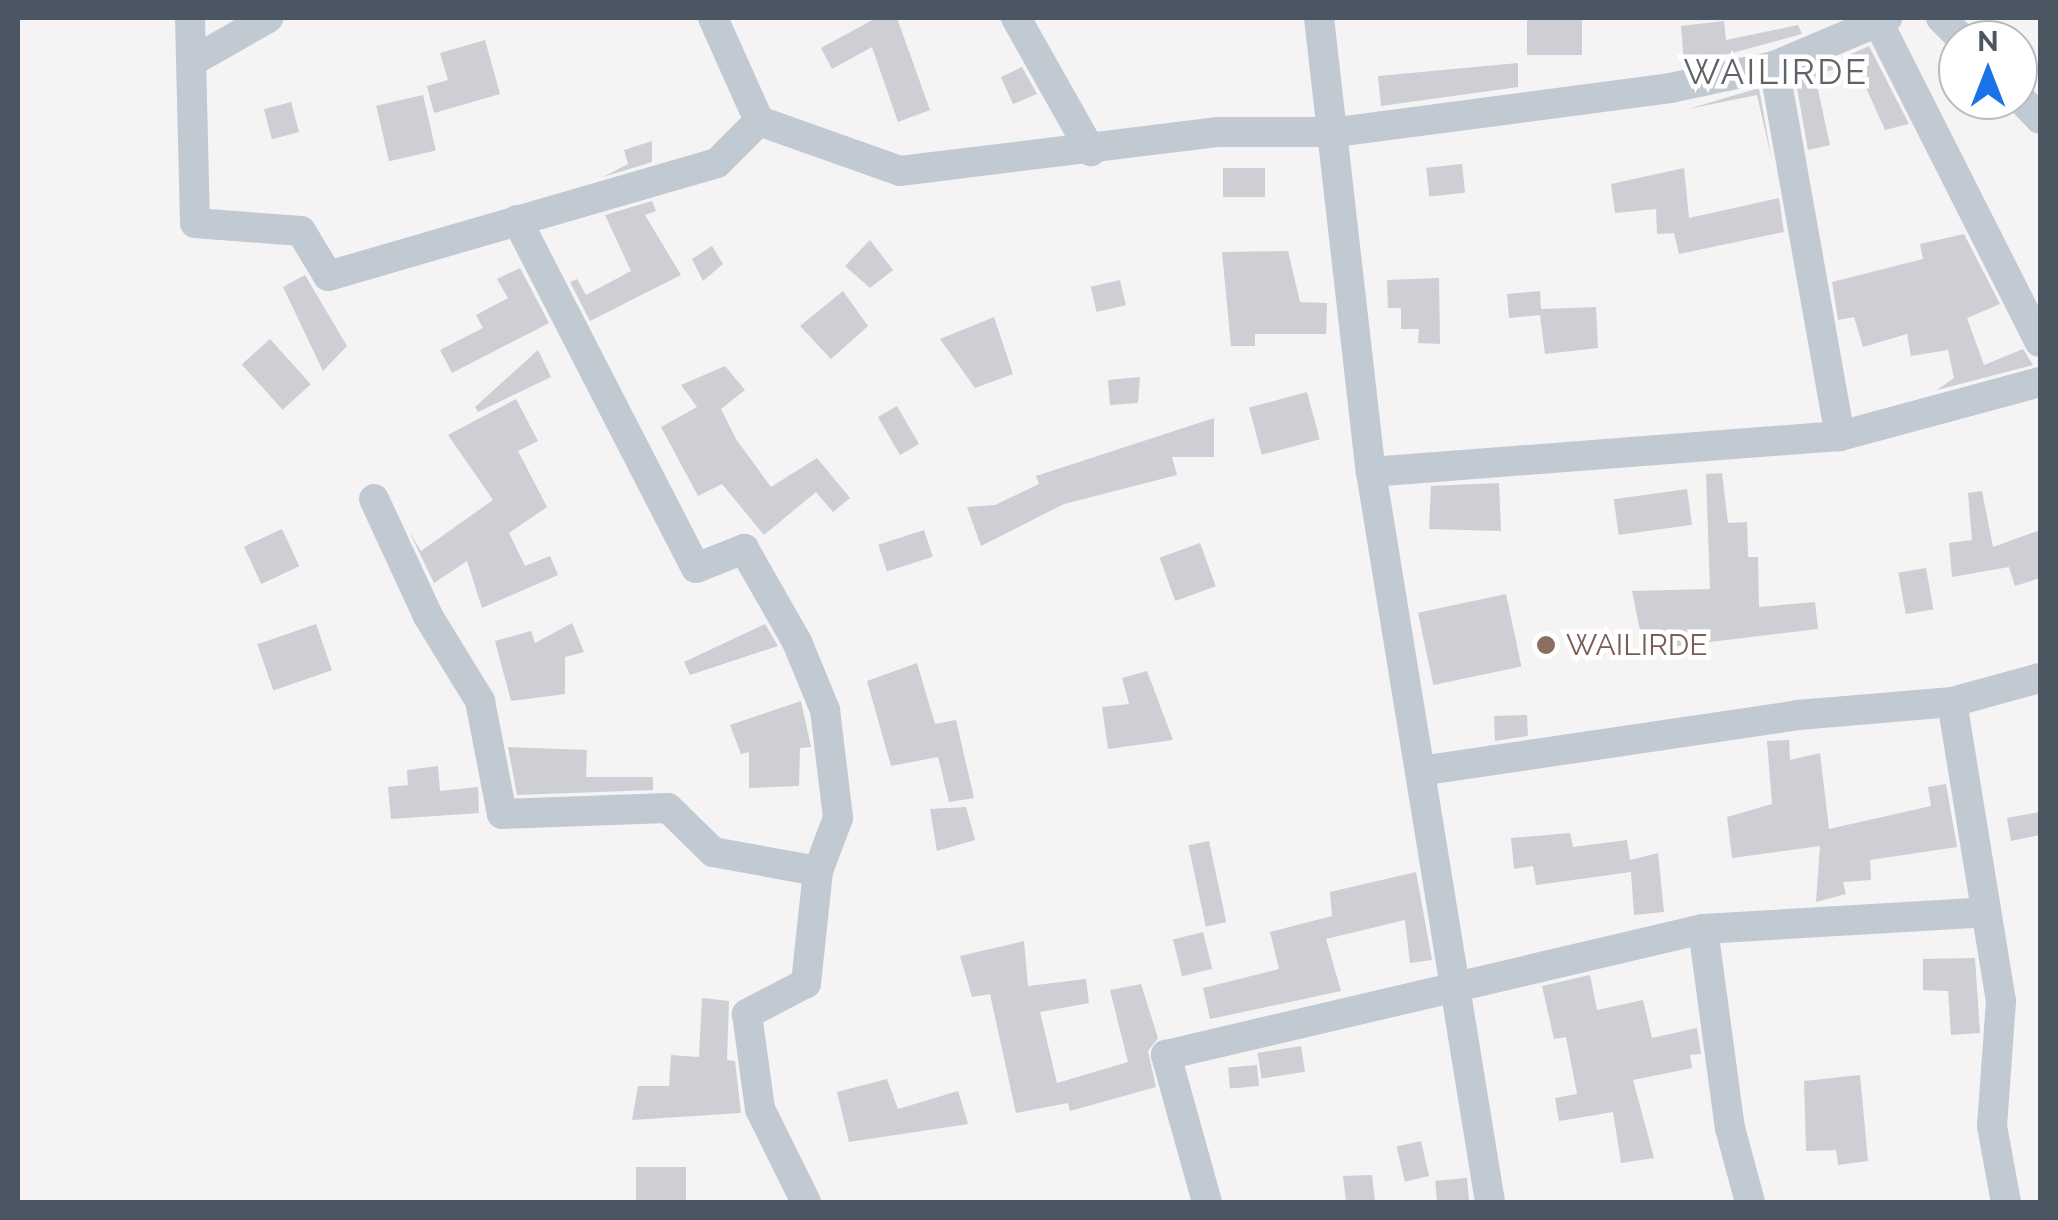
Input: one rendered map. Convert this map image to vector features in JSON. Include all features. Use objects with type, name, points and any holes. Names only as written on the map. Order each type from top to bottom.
[{"type":"street","points":[[190,18],[194,223],[302,231],[328,276],[717,163],[759,121]]},
{"type":"street","points":[[190,62],[268,18]]},
{"type":"street","points":[[713,18],[759,121],[900,171],[1218,132],[1338,132],[1774,66],[1880,19],[2040,342]]},
{"type":"street","points":[[1016,18],[1091,150]]},
{"type":"street","points":[[1319,18],[1338,132],[1371,472],[1420,772],[1448,982],[1490,1202]]},
{"type":"street","points":[[1774,66],[1840,436]]},
{"type":"street","points":[[517,220],[696,568],[744,548],[797,642],[825,710],[838,818],[818,871],[806,983],[747,1014],[760,1108],[806,1202]]},
{"type":"street","points":[[1371,472],[1840,436],[2040,382]]},
{"type":"street","points":[[374,499],[428,616],[480,700],[502,814],[668,808],[713,852],[818,871]]},
{"type":"street","points":[[1420,772],[1798,715],[1952,702],[2040,678]]},
{"type":"street","points":[[1952,702],[2001,1001],[1992,1126],[2006,1202]]},
{"type":"street","points":[[1206,1202],[1166,1055],[1448,982],[1703,928],[1985,912]]},
{"type":"street","points":[[1703,928],[1730,1128],[1750,1202]]},
{"type":"building","points":[[876,18],[897,18],[930,110],[898,122],[872,47],[832,69],[821,48]]},
{"type":"building","points":[[1527,20],[1582,20],[1582,55],[1527,55]]},
{"type":"building","points":[[1724,21],[1726,40],[1798,25],[1802,34],[1684,66],[1681,26]]},
{"type":"building","points":[[485,40],[500,94],[434,113],[427,86],[448,80],[440,53]]},
{"type":"building","points":[[1869,46],[1909,124],[1885,130],[1851,54]]},
{"type":"building","points":[[1837,60],[1840,67],[1815,76],[1830,145],[1808,150],[1795,77]]},
{"type":"building","points":[[1518,63],[1518,87],[1381,106],[1378,76]]},
{"type":"building","points":[[1022,67],[1037,94],[1013,104],[1001,77]]},
{"type":"building","points":[[1759,88],[1772,161],[1757,95],[1688,109]]},
{"type":"building","points":[[423,95],[436,151],[389,161],[376,106]]},
{"type":"building","points":[[291,102],[299,132],[272,139],[264,109]]},
{"type":"building","points":[[652,141],[652,162],[603,177],[628,164],[624,150]]},
{"type":"building","points":[[1462,164],[1465,193],[1429,197],[1426,168]]},
{"type":"building","points":[[1223,168],[1265,168],[1265,197],[1223,197]]},
{"type":"building","points":[[1684,168],[1689,218],[1779,198],[1784,232],[1679,254],[1674,233],[1657,234],[1656,209],[1615,213],[1611,184]]},
{"type":"building","points":[[652,201],[656,211],[645,215],[681,275],[590,321],[570,282],[577,279],[586,295],[631,271],[605,215]]},
{"type":"building","points":[[1964,234],[2000,304],[1967,318],[1984,365],[2023,349],[2033,365],[1937,390],[1954,378],[1948,350],[1911,356],[1907,334],[1863,347],[1854,317],[1838,320],[1832,282],[1923,259],[1920,244]]},
{"type":"building","points":[[870,240],[893,270],[870,288],[845,266]]},
{"type":"building","points":[[712,246],[723,264],[703,281],[692,259]]},
{"type":"building","points":[[1288,251],[1300,302],[1327,303],[1326,334],[1255,334],[1255,346],[1231,346],[1222,252]]},
{"type":"building","points":[[520,268],[549,323],[452,373],[440,350],[483,328],[476,315],[508,298],[497,279]]},
{"type":"building","points":[[305,275],[347,346],[323,371],[283,287]]},
{"type":"building","points":[[1439,278],[1440,344],[1418,343],[1419,329],[1401,329],[1401,308],[1388,308],[1387,280]]},
{"type":"building","points":[[1120,280],[1126,305],[1097,312],[1091,287]]},
{"type":"building","points":[[843,291],[868,326],[831,359],[800,326]]},
{"type":"building","points":[[1540,291],[1541,309],[1596,307],[1598,348],[1545,354],[1540,315],[1509,318],[1507,294]]},
{"type":"building","points":[[994,317],[1013,374],[975,388],[940,339]]},
{"type":"building","points":[[270,339],[311,384],[283,410],[242,364]]},
{"type":"building","points":[[538,350],[551,377],[478,412],[475,407]]},
{"type":"building","points":[[725,366],[745,390],[721,409],[736,439],[771,487],[817,458],[850,498],[833,512],[816,492],[764,535],[722,484],[698,496],[661,427],[697,407],[681,385]]},
{"type":"building","points":[[1140,377],[1138,403],[1110,405],[1108,380]]},
{"type":"building","points":[[1307,392],[1320,439],[1262,455],[1249,408]]},
{"type":"building","points":[[516,399],[538,441],[518,451],[547,507],[509,533],[525,566],[550,556],[558,575],[482,608],[467,561],[434,583],[409,531],[421,551],[493,500],[448,435]]},
{"type":"building","points":[[897,406],[919,444],[900,455],[878,417]]},
{"type":"building","points":[[1214,418],[1214,457],[1172,457],[1177,475],[1064,504],[981,546],[967,507],[995,505],[1039,484],[1036,476]]},
{"type":"building","points":[[1722,473],[1728,523],[1747,522],[1748,557],[1758,557],[1759,607],[1815,602],[1818,629],[1644,650],[1632,591],[1710,589],[1706,474]]},
{"type":"building","points":[[1499,483],[1501,531],[1429,529],[1431,486]]},
{"type":"building","points":[[1687,489],[1692,525],[1619,535],[1614,499]]},
{"type":"building","points":[[1982,491],[1993,547],[2040,530],[2040,578],[2015,586],[2009,567],[1952,577],[1949,543],[1972,540],[1968,493]]},
{"type":"building","points":[[282,529],[299,566],[261,584],[244,547]]},
{"type":"building","points":[[924,530],[933,557],[887,571],[878,545]]},
{"type":"building","points":[[1200,543],[1216,586],[1175,601],[1160,558]]},
{"type":"building","points":[[1926,568],[1933,609],[1906,614],[1898,573]]},
{"type":"building","points":[[1506,594],[1521,666],[1433,685],[1418,613]]},
{"type":"building","points":[[572,623],[584,652],[565,657],[565,694],[511,701],[495,641],[531,631],[535,643]]},
{"type":"building","points":[[316,624],[332,670],[273,691],[257,644]]},
{"type":"building","points":[[765,624],[778,646],[690,675],[684,662]]},
{"type":"building","points":[[917,663],[935,724],[956,720],[974,798],[949,802],[938,757],[891,766],[867,681]]},
{"type":"building","points":[[1147,671],[1173,740],[1108,749],[1102,707],[1129,704],[1122,678]]},
{"type":"building","points":[[801,701],[811,747],[800,748],[799,786],[749,788],[749,752],[741,754],[730,725]]},
{"type":"building","points":[[1527,715],[1528,736],[1495,741],[1494,716]]},
{"type":"building","points":[[1789,740],[1790,760],[1820,753],[1829,829],[1931,806],[1928,787],[1946,784],[1957,847],[1870,860],[1871,880],[1843,882],[1846,894],[1816,902],[1820,846],[1732,858],[1727,817],[1772,804],[1767,741]]},
{"type":"building","points":[[508,747],[587,750],[586,777],[653,777],[653,790],[517,795]]},
{"type":"building","points":[[438,766],[440,791],[478,787],[479,813],[391,819],[388,787],[408,785],[407,770]]},
{"type":"building","points":[[966,807],[975,840],[937,851],[930,809]]},
{"type":"building","points":[[2040,812],[2040,835],[2011,841],[2007,818]]},
{"type":"building","points":[[1570,833],[1573,847],[1627,840],[1630,860],[1658,853],[1664,912],[1634,915],[1631,872],[1536,885],[1533,866],[1514,869],[1511,838]]},
{"type":"building","points":[[1209,841],[1226,922],[1206,927],[1188,845]]},
{"type":"building","points":[[1416,872],[1432,960],[1410,963],[1405,920],[1326,939],[1341,991],[1210,1019],[1203,988],[1279,969],[1270,932],[1332,916],[1330,892]]},
{"type":"building","points":[[1203,932],[1212,969],[1182,976],[1173,939]]},
{"type":"building","points":[[1024,941],[1028,986],[1086,979],[1089,1003],[1040,1012],[1057,1083],[1128,1062],[1110,990],[1141,984],[1158,1038],[1148,1051],[1156,1087],[1070,1111],[1068,1103],[1016,1113],[990,994],[972,997],[960,956]]},
{"type":"building","points":[[1975,958],[1980,1033],[1951,1035],[1948,991],[1923,990],[1923,959]]},
{"type":"building","points":[[1590,975],[1597,1010],[1643,1000],[1652,1038],[1697,1028],[1701,1054],[1690,1055],[1692,1068],[1633,1080],[1654,1158],[1621,1163],[1613,1112],[1559,1121],[1555,1098],[1577,1094],[1566,1037],[1554,1039],[1542,986]]},
{"type":"building","points":[[702,998],[729,1001],[727,1060],[735,1061],[741,1113],[632,1120],[638,1086],[669,1086],[671,1055],[699,1057]]},
{"type":"building","points":[[1301,1046],[1305,1072],[1262,1079],[1258,1053]]},
{"type":"building","points":[[1257,1065],[1259,1086],[1230,1088],[1228,1068]]},
{"type":"building","points":[[1860,1075],[1868,1161],[1838,1165],[1836,1150],[1806,1151],[1804,1081]]},
{"type":"building","points":[[887,1079],[898,1109],[958,1091],[968,1124],[849,1142],[837,1092]]},
{"type":"building","points":[[1421,1141],[1429,1176],[1405,1182],[1397,1147]]},
{"type":"building","points":[[636,1167],[686,1167],[686,1202],[636,1202]]},
{"type":"building","points":[[1372,1175],[1375,1202],[1346,1202],[1343,1176]]},
{"type":"building","points":[[1467,1178],[1469,1200],[1437,1202],[1435,1181]]},
{"type":"place","name":"WAILIRDE","points":[[1546,645]]},
{"type":"district","name":"WAILIRDE","points":[[1776,72]]}]
